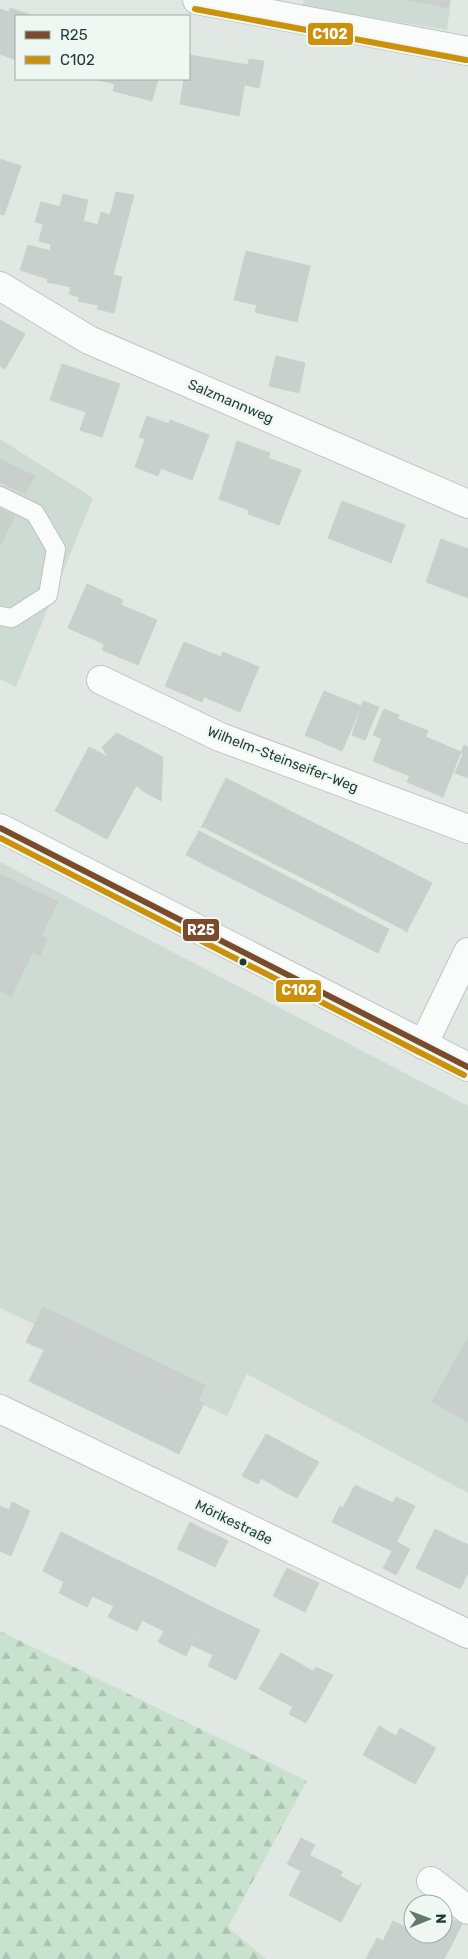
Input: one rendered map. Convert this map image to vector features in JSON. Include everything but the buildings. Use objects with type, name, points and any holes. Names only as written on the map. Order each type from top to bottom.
[{"type":"street","points":[[197,0],[468,51]]},
{"type":"street","name":"Salzmannweg","points":[[0,286],[89,340],[468,504]]},
{"type":"street","name":"Wilhelm-Steinseifer-Weg","points":[[101,680],[220,737],[468,829]]},
{"type":"street","points":[[0,828],[468,1067]]},
{"type":"street","points":[[423,1045],[468,952]]},
{"type":"street","name":"Mörikestraße","points":[[0,1409],[468,1634]]},
{"type":"street","points":[[431,1881],[468,1910]]},
{"type":"lane","points":[[0,496],[35,513],[56,549],[48,596],[12,618],[0,616]]},
{"type":"shaded area","points":[[304,0],[451,0],[447,30],[302,6]]},
{"type":"shaded area","points":[[0,439],[93,498],[16,687],[0,679]]},
{"type":"shaded area","points":[[0,862],[468,1106],[468,1493],[247,1374],[227,1416],[0,1308]]},
{"type":"green space","points":[[0,1631],[307,1781],[228,1927],[266,1959],[0,1959]]},
{"type":"transit line","name":"C102","points":[[195,9],[466,60]]},
{"type":"transit line","name":"R25","points":[[0,828],[468,1067]]},
{"type":"transit line","name":"C102","points":[[0,838],[464,1075]]}]
